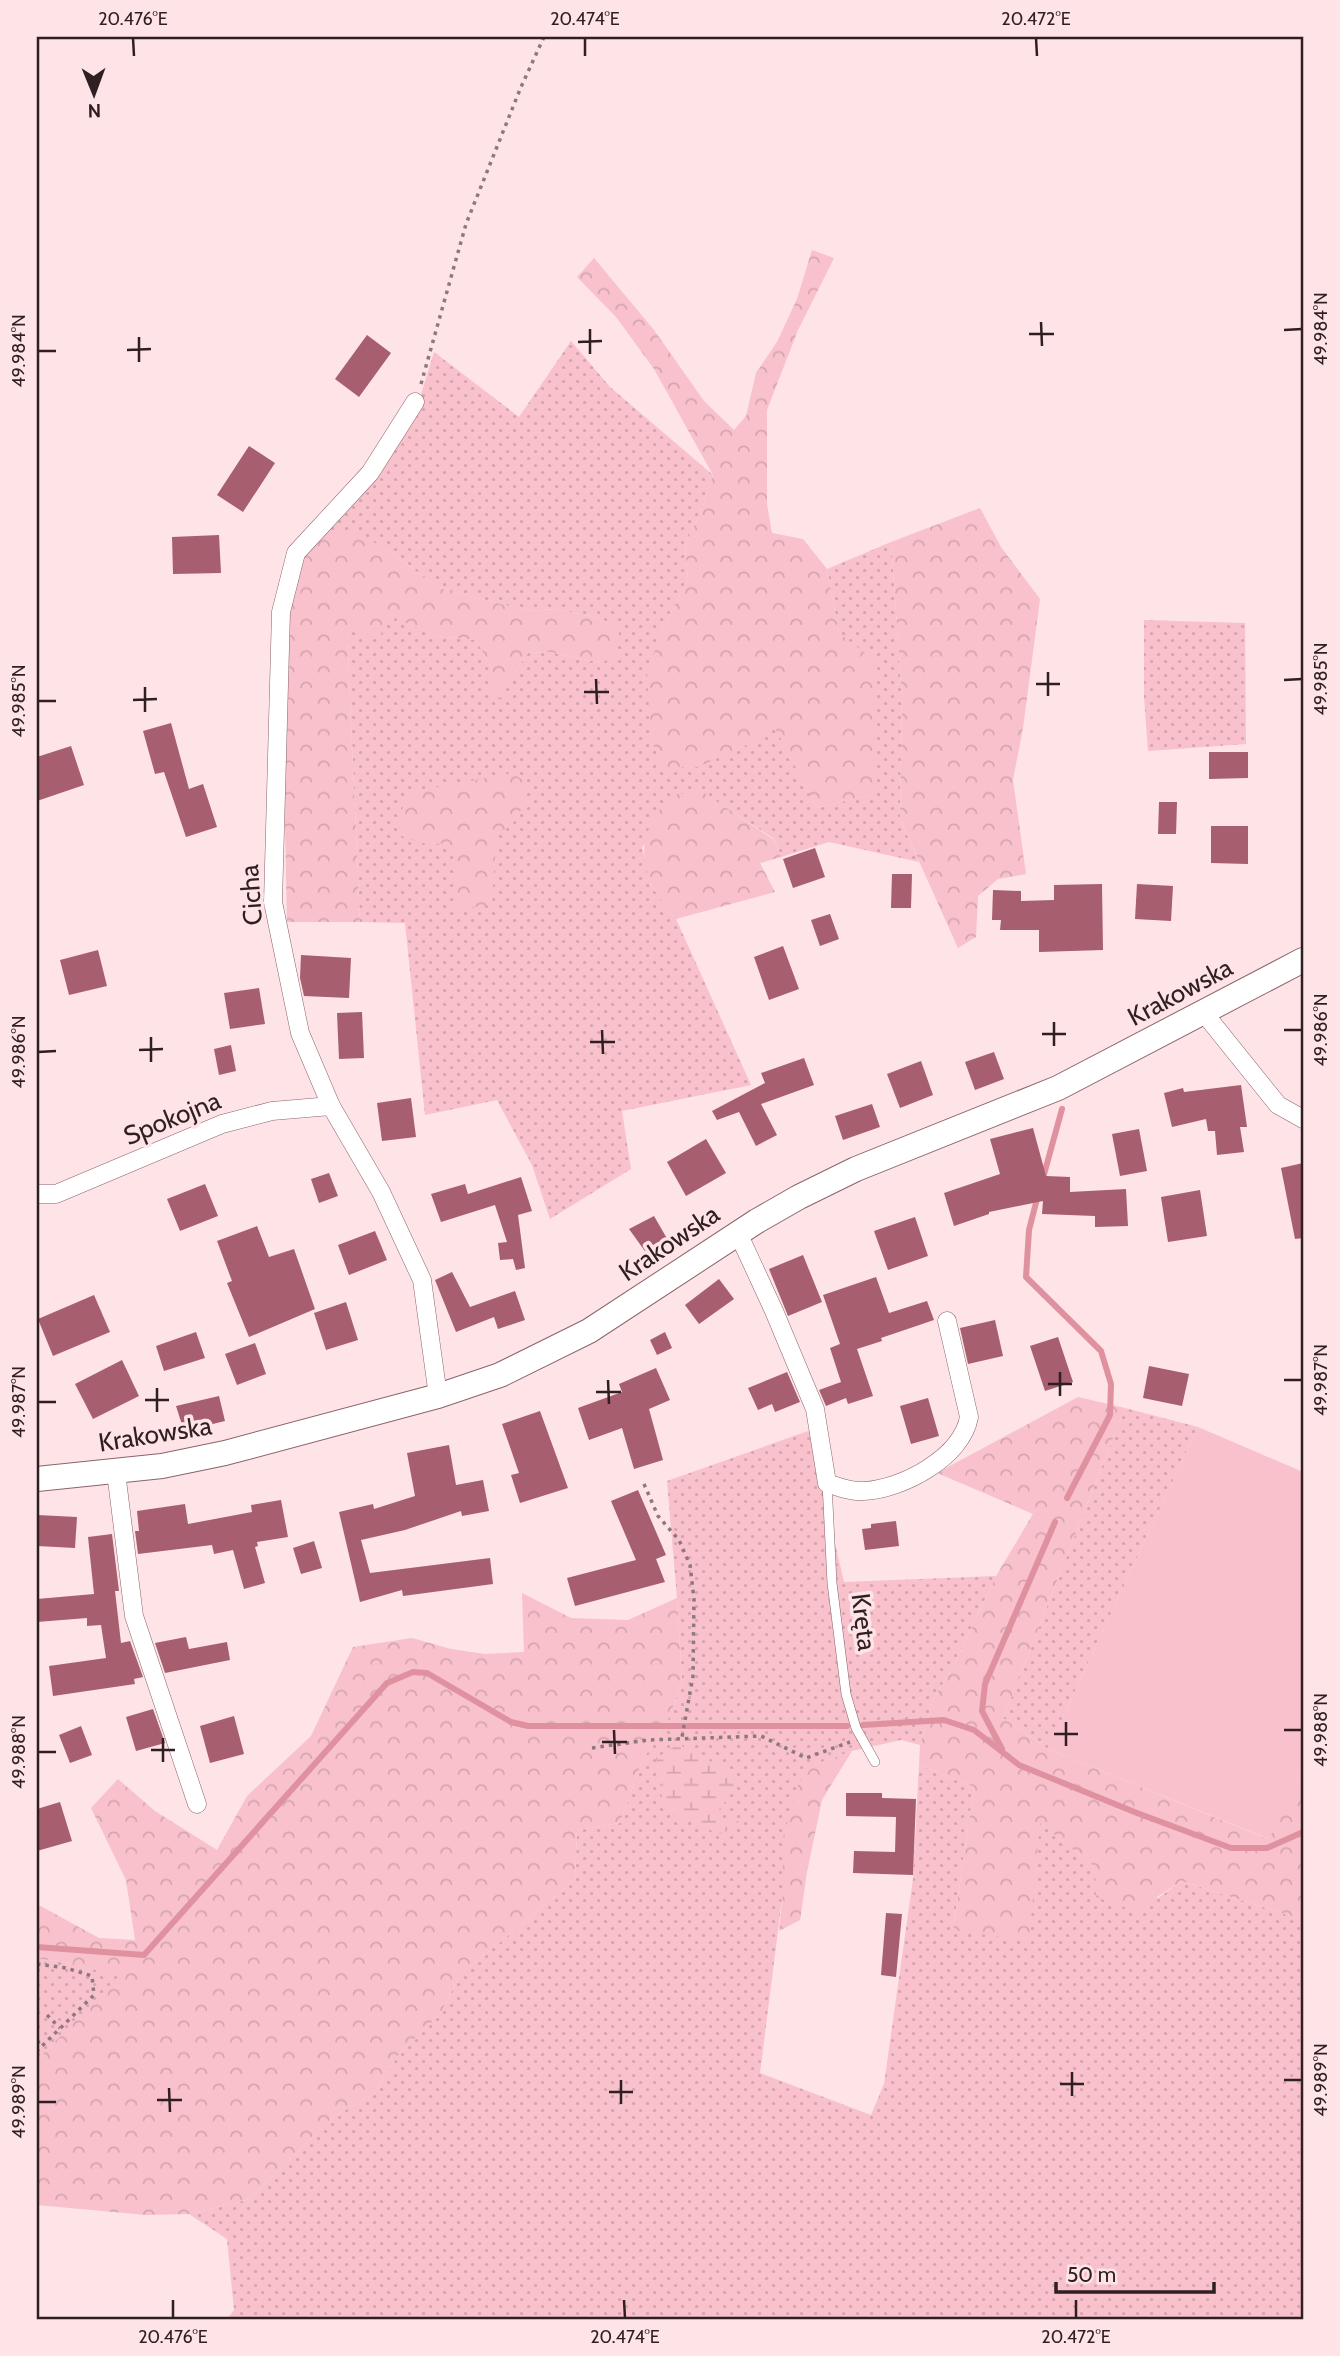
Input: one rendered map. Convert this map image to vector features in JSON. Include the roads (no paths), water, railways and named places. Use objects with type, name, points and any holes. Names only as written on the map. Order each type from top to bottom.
[{"type":"street","name":"Cicha","points":[[415,402],[370,473],[296,553],[281,612],[273,902],[300,1033],[331,1107],[381,1192],[422,1280],[438,1396]]},
{"type":"street","name":"Krakowska","points":[[37,1479],[116,1472],[225,1453],[438,1396],[500,1375],[557,1349],[620,1312],[738,1233],[799,1197],[856,1169],[1058,1088],[1303,960]]},
{"type":"street","points":[[1204,1013],[1278,1105],[1303,1119]]},
{"type":"street","name":"Spokojna","points":[[37,1194],[56,1194],[222,1124],[272,1111],[331,1107]]},
{"type":"street","name":"Kręta","points":[[738,1233],[815,1409],[827,1483]]},
{"type":"street","points":[[827,1483],[864,1492],[884,1487],[927,1470],[941,1460],[962,1437],[967,1430],[969,1417],[947,1321]]},
{"type":"street","points":[[116,1472],[134,1616],[197,1804]]},
{"type":"lane","name":"Kręta","points":[[827,1483],[832,1583],[846,1694],[849,1710],[875,1762]]},
{"type":"waterway","points":[[1043,1178],[1062,1109]]},
{"type":"waterway","points":[[1038,1195],[1029,1230],[1026,1277],[1101,1351],[1111,1384],[1110,1415],[1067,1498]]},
{"type":"waterway","points":[[1002,1749],[982,1711],[985,1684],[1055,1522]]},
{"type":"waterway","points":[[37,1947],[144,1955],[387,1683],[413,1672],[427,1673],[511,1722],[528,1726],[847,1726]]},
{"type":"waterway","points":[[863,1725],[944,1720],[974,1730],[1019,1765],[1231,1848],[1267,1848],[1303,1832]]}]
